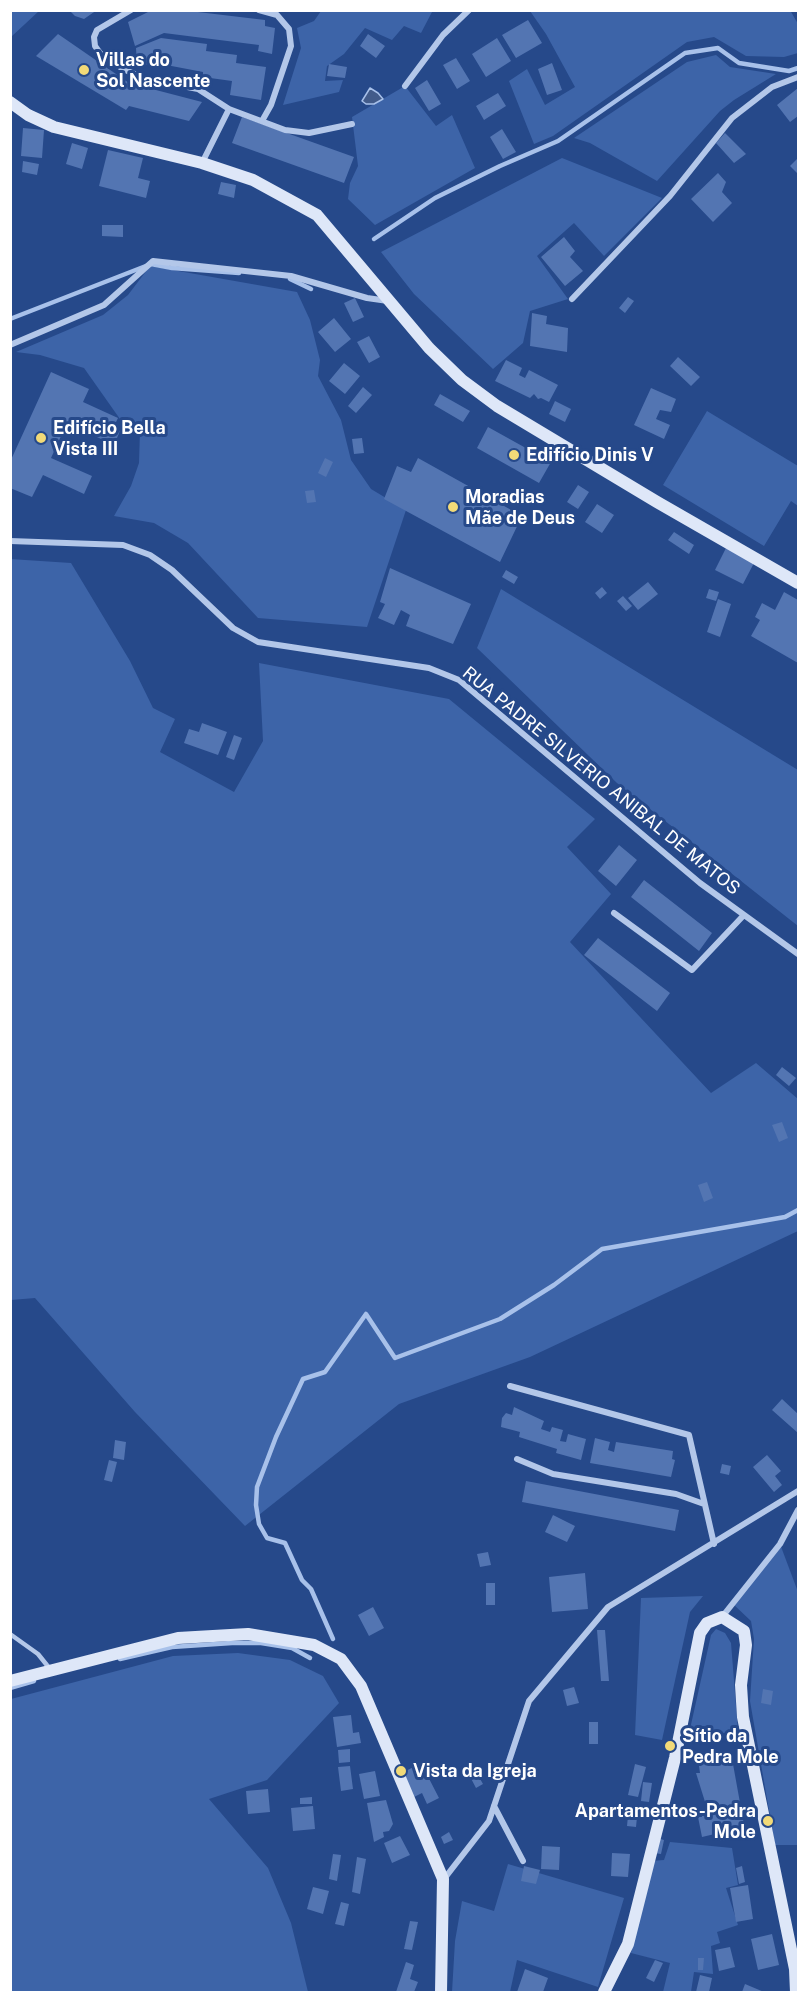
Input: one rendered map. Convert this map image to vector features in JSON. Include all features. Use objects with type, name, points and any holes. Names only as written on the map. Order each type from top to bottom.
[{"type":"main road","points":[[10,102],[54,127],[202,163],[253,180],[317,215],[429,348],[462,380],[497,406],[798,583]]},
{"type":"main road","points":[[604,1992],[628,1944],[675,1758],[700,1634],[707,1623],[722,1617],[744,1631],[746,1645],[741,1685],[743,1717],[795,1969],[796,1992]]},
{"type":"main road","points":[[10,1681],[178,1638],[248,1635],[314,1645],[341,1659],[361,1686],[444,1879],[441,1992]]},
{"type":"street","points":[[132,10],[97,30],[94,37],[100,53],[123,69],[146,79],[206,92],[229,109],[300,133],[352,124]]},
{"type":"street","points":[[259,10],[278,13],[289,29],[291,46],[271,105],[262,121]]},
{"type":"street","points":[[405,86],[443,35],[469,10]]},
{"type":"street","points":[[572,299],[670,196],[732,118],[772,87],[798,77]]},
{"type":"street","points":[[202,163],[213,136],[229,109]]},
{"type":"street","points":[[10,345],[104,305],[153,261],[291,276],[367,298],[392,302]]},
{"type":"street","name":"RUA PADRE SILVERIO ANIBAL DE MATOS","points":[[10,541],[123,545],[150,555],[172,570],[233,628],[258,642],[429,668],[459,680],[700,883],[798,954]]},
{"type":"street","points":[[614,913],[692,970],[743,916]]},
{"type":"street","points":[[510,1386],[689,1435],[714,1544]]},
{"type":"street","points":[[517,1459],[553,1474],[676,1494],[704,1504]]},
{"type":"street","points":[[444,1879],[489,1821],[529,1701],[608,1608],[798,1491]]},
{"type":"street","points":[[722,1617],[780,1544],[798,1510]]},
{"type":"street","points":[[494,1806],[523,1861]]},
{"type":"lane","points":[[10,1634],[38,1654],[50,1669]]},
{"type":"shaded area","points":[[11,10],[39,10],[39,11],[11,37]]},
{"type":"shaded area","points":[[429,10],[432,12],[421,33],[404,26],[392,40],[365,28],[344,54],[327,66],[325,81],[343,80],[339,92],[283,105],[301,48],[297,28],[314,21],[321,11]]},
{"type":"shaded area","points":[[790,10],[798,24],[798,53],[784,57],[746,56],[714,37],[687,42],[553,136],[534,144],[509,81],[527,69],[545,105],[575,87],[546,34],[530,11]]},
{"type":"shaded area","points":[[716,55],[730,67],[776,74],[720,111],[657,181],[590,143],[574,138],[687,62]]},
{"type":"shaded area","points":[[405,86],[436,126],[452,115],[475,168],[375,225],[348,199],[350,183],[358,166],[352,117]]},
{"type":"shaded area","points":[[370,88],[383,99],[374,104],[366,104],[362,101]]},
{"type":"shaded area","points":[[562,158],[662,198],[604,256],[574,223],[537,256],[568,299],[530,311],[523,343],[493,369],[414,294],[381,252]]},
{"type":"shaded area","points":[[150,266],[297,292],[310,320],[320,360],[318,376],[341,420],[351,460],[371,489],[406,510],[367,627],[258,618],[188,543],[154,523],[114,516],[131,486],[139,463],[140,431],[127,429],[84,368],[40,355],[16,352],[103,315],[128,295]]},
{"type":"shaded area","points":[[707,411],[798,466],[798,506],[791,501],[764,546],[663,485]]},
{"type":"shaded area","points":[[10,559],[71,563],[130,661],[153,708],[175,719],[160,752],[234,792],[263,741],[259,663],[449,699],[595,819],[567,847],[611,894],[570,942],[711,1093],[756,1063],[798,1099],[798,1231],[530,1357],[399,1404],[245,1526],[135,1412],[35,1298],[11,1300]]},
{"type":"shaded area","points":[[501,589],[798,770],[798,926],[617,783],[477,648]]},
{"type":"shaded area","points":[[780,1544],[798,1592],[798,1845],[775,1845],[750,1701],[754,1639],[751,1621],[733,1604]]},
{"type":"shaded area","points":[[703,1596],[690,1612],[662,1740],[635,1735],[641,1598]]},
{"type":"shaded area","points":[[716,1629],[725,1633],[731,1643],[738,1731],[688,1738],[711,1635]]},
{"type":"shaded area","points":[[238,1653],[290,1660],[323,1676],[339,1703],[267,1780],[209,1799],[268,1868],[291,1923],[308,1992],[11,1992],[11,1699],[173,1656]]},
{"type":"shaded area","points":[[670,1842],[732,1848],[738,1885],[726,1888],[738,1925],[717,1932],[720,1943],[711,1946],[713,1974],[694,1972],[691,1992],[663,1992],[670,1963],[631,1953],[652,1861],[664,1860]]},
{"type":"shaded area","points":[[508,1864],[624,1898],[598,1987],[517,1960],[510,1992],[452,1992],[455,1941],[462,1901],[494,1911]]},
{"type":"building","name":"Villas do Sol Nascente","points":[[69,10],[97,10],[84,19],[75,16]]},
{"type":"building","name":"Villas do Sol Nascente","points":[[152,10],[181,10],[265,20],[265,26],[275,28],[272,54],[258,51],[259,45],[164,33],[135,46],[128,22]]},
{"type":"building","points":[[528,20],[542,43],[516,58],[502,35]]},
{"type":"building","name":"Villas do Sol Nascente","points":[[58,34],[129,83],[202,102],[189,121],[129,106],[126,110],[36,56]]},
{"type":"building","points":[[368,34],[385,46],[376,58],[360,46]]},
{"type":"building","name":"Villas do Sol Nascente","points":[[161,38],[207,44],[206,51],[237,55],[236,63],[266,67],[261,100],[230,95],[232,81],[203,77],[203,72],[161,64],[137,65],[136,48]]},
{"type":"building","points":[[497,38],[511,61],[486,77],[472,54]]},
{"type":"building","points":[[456,58],[470,81],[457,89],[443,65]]},
{"type":"building","points":[[552,63],[562,90],[547,95],[538,69]]},
{"type":"building","points":[[329,64],[347,67],[345,78],[327,76]]},
{"type":"building","points":[[427,80],[441,104],[429,111],[415,88]]},
{"type":"building","points":[[798,88],[798,116],[790,122],[777,105]]},
{"type":"building","points":[[498,93],[506,106],[484,120],[476,106]]},
{"type":"building","name":"Villas do Sol Nascente","points":[[242,117],[354,157],[344,183],[232,143]]},
{"type":"building","points":[[23,128],[44,130],[42,158],[21,156]]},
{"type":"building","points":[[502,129],[516,152],[503,159],[490,137]]},
{"type":"building","points":[[725,133],[746,154],[734,163],[716,143]]},
{"type":"building","points":[[72,143],[88,148],[82,169],[66,164]]},
{"type":"building","points":[[108,150],[143,158],[138,178],[150,181],[146,198],[99,186]]},
{"type":"building","points":[[798,158],[798,174],[790,166]]},
{"type":"building","points":[[23,161],[39,164],[37,175],[22,172]]},
{"type":"building","points":[[718,173],[726,182],[722,192],[732,203],[713,222],[691,199]]},
{"type":"building","points":[[221,182],[236,185],[234,198],[218,194]]},
{"type":"building","points":[[102,225],[123,225],[123,237],[102,236]]},
{"type":"building","points":[[564,237],[575,251],[570,257],[583,271],[565,286],[541,257]]},
{"type":"building","points":[[628,297],[634,301],[625,313],[619,308]]},
{"type":"building","points":[[355,298],[364,317],[353,322],[344,303]]},
{"type":"building","points":[[532,313],[547,316],[546,324],[568,328],[567,352],[530,346]]},
{"type":"building","points":[[334,318],[351,339],[335,352],[318,332]]},
{"type":"building","points":[[369,336],[380,357],[369,363],[357,342]]},
{"type":"building","points":[[678,357],[700,377],[691,386],[670,366]]},
{"type":"building","points":[[506,360],[522,368],[519,375],[525,378],[529,370],[558,385],[549,402],[538,399],[534,394],[530,398],[495,381]]},
{"type":"building","points":[[344,363],[360,376],[345,394],[329,381]]},
{"type":"building","name":"Edifício Bella Vista III","points":[[51,372],[89,389],[83,402],[118,418],[113,428],[120,431],[114,445],[67,423],[51,458],[92,476],[84,494],[43,475],[32,497],[10,488],[10,462]]},
{"type":"building","points":[[363,387],[372,395],[356,413],[348,406]]},
{"type":"building","points":[[651,388],[676,399],[671,412],[660,410],[656,419],[670,425],[664,439],[634,425]]},
{"type":"building","points":[[440,394],[470,411],[463,422],[434,405]]},
{"type":"building","points":[[555,401],[571,409],[565,422],[549,414]]},
{"type":"building","name":"Edifício Dinis V","points":[[488,427],[551,462],[539,483],[477,448]]},
{"type":"building","points":[[362,438],[364,453],[354,454],[352,439]]},
{"type":"building","points":[[325,458],[333,462],[326,477],[318,473]]},
{"type":"building","name":"Moradias Mãe de Deus","points":[[418,458],[522,516],[500,562],[384,499],[397,466],[411,472]]},
{"type":"building","points":[[578,485],[589,492],[578,509],[567,502]]},
{"type":"building","points":[[314,490],[316,502],[307,503],[305,491]]},
{"type":"building","points":[[597,504],[614,515],[602,533],[585,522]]},
{"type":"building","points":[[674,532],[694,545],[689,554],[668,540]]},
{"type":"building","points":[[726,548],[754,563],[743,584],[715,570]]},
{"type":"building","points":[[390,568],[471,604],[453,644],[406,626],[410,615],[401,610],[394,625],[378,618],[385,604],[380,602]]},
{"type":"building","points":[[506,570],[518,577],[514,584],[502,577]]},
{"type":"building","points":[[648,582],[658,594],[638,610],[628,598]]},
{"type":"building","points":[[602,587],[607,593],[600,599],[595,593]]},
{"type":"building","points":[[709,589],[719,592],[716,601],[706,598]]},
{"type":"building","points":[[784,592],[798,600],[798,663],[751,636],[760,620],[755,617],[762,603],[775,610]]},
{"type":"building","points":[[623,596],[632,606],[626,611],[617,601]]},
{"type":"building","points":[[718,599],[731,604],[720,637],[707,632]]},
{"type":"building","points":[[202,723],[227,732],[218,755],[184,743],[189,729],[199,732]]},
{"type":"building","points":[[234,735],[242,738],[234,760],[226,757]]},
{"type":"building","points":[[619,845],[637,860],[616,886],[598,871]]},
{"type":"building","points":[[644,880],[712,933],[699,951],[631,897]]},
{"type":"building","points":[[598,938],[670,993],[657,1011],[584,955]]},
{"type":"building","points":[[782,1067],[796,1078],[789,1086],[776,1075]]},
{"type":"building","points":[[782,1122],[788,1138],[779,1142],[772,1125]]},
{"type":"building","points":[[707,1182],[713,1198],[704,1202],[698,1185]]},
{"type":"building","points":[[782,1399],[798,1414],[798,1433],[772,1410]]},
{"type":"building","points":[[514,1407],[544,1421],[541,1429],[550,1432],[552,1427],[563,1430],[560,1441],[566,1442],[568,1434],[586,1439],[581,1460],[556,1453],[557,1449],[519,1437],[520,1432],[501,1427],[502,1418],[506,1413],[512,1415]]},
{"type":"building","points":[[595,1438],[610,1442],[608,1450],[614,1452],[616,1442],[673,1451],[672,1459],[675,1460],[671,1477],[590,1463]]},
{"type":"building","points":[[115,1440],[126,1442],[124,1460],[113,1458]]},
{"type":"building","points":[[767,1455],[781,1471],[775,1476],[782,1485],[774,1492],[753,1467]]},
{"type":"building","points":[[109,1460],[117,1462],[112,1482],[104,1480]]},
{"type":"building","points":[[722,1464],[731,1466],[729,1475],[720,1473]]},
{"type":"building","points":[[526,1481],[679,1510],[675,1531],[522,1502]]},
{"type":"building","points":[[553,1515],[575,1526],[567,1542],[545,1532]]},
{"type":"building","points":[[488,1552],[491,1565],[480,1567],[477,1554]]},
{"type":"building","points":[[585,1573],[588,1609],[552,1612],[549,1577]]},
{"type":"building","points":[[486,1583],[495,1583],[495,1605],[486,1605]]},
{"type":"building","points":[[373,1607],[384,1628],[369,1636],[358,1615]]},
{"type":"building","points":[[597,1630],[605,1630],[609,1681],[601,1681]]},
{"type":"building","points":[[574,1687],[579,1703],[567,1706],[563,1690]]},
{"type":"building","points":[[763,1689],[773,1691],[771,1705],[761,1703]]},
{"type":"building","points":[[351,1715],[353,1733],[359,1732],[361,1743],[337,1747],[333,1717]]},
{"type":"building","points":[[589,1722],[598,1722],[598,1744],[589,1744]]},
{"type":"building","points":[[350,1749],[350,1762],[339,1763],[338,1750]]},
{"type":"building","points":[[731,1753],[746,1836],[720,1841],[719,1833],[702,1837],[698,1817],[702,1817],[701,1810],[706,1809],[706,1805],[696,1773],[700,1773],[698,1759]]},
{"type":"building","points":[[421,1763],[439,1798],[427,1804],[422,1793],[414,1797],[402,1773]]},
{"type":"building","points":[[471,1763],[483,1784],[476,1788],[465,1767]]},
{"type":"building","points":[[635,1764],[646,1767],[638,1797],[628,1795]]},
{"type":"building","points":[[350,1766],[353,1789],[341,1791],[338,1767]]},
{"type":"building","points":[[375,1771],[380,1796],[364,1799],[359,1774]]},
{"type":"building","points":[[643,1782],[652,1783],[649,1802],[641,1801]]},
{"type":"building","points":[[268,1789],[270,1812],[248,1814],[246,1791]]},
{"type":"building","points":[[312,1797],[312,1804],[300,1804],[300,1798]]},
{"type":"building","points":[[386,1800],[393,1824],[389,1831],[383,1832],[384,1837],[374,1842],[367,1803]]},
{"type":"building","points":[[313,1806],[315,1829],[293,1831],[291,1808]]},
{"type":"building","points":[[629,1806],[638,1807],[636,1827],[627,1826]]},
{"type":"building","points":[[449,1832],[453,1840],[444,1844],[441,1837]]},
{"type":"building","points":[[400,1836],[410,1855],[392,1863],[384,1843]]},
{"type":"building","points":[[657,1838],[664,1840],[661,1854],[654,1853]]},
{"type":"building","points":[[542,1846],[560,1847],[559,1870],[541,1869]]},
{"type":"building","points":[[612,1853],[630,1854],[628,1877],[611,1876]]},
{"type":"building","points":[[333,1854],[341,1855],[337,1881],[329,1879]]},
{"type":"building","points":[[357,1857],[366,1859],[360,1894],[352,1892]]},
{"type":"building","points":[[524,1866],[540,1870],[536,1884],[521,1881]]},
{"type":"building","points":[[742,1866],[745,1882],[739,1884],[736,1868]]},
{"type":"building","points":[[748,1885],[753,1919],[736,1922],[730,1888]]},
{"type":"building","points":[[313,1887],[329,1891],[323,1914],[307,1909]]},
{"type":"building","points":[[341,1902],[349,1904],[344,1926],[335,1924]]},
{"type":"building","points":[[410,1921],[418,1922],[412,1950],[404,1949]]},
{"type":"building","points":[[772,1934],[779,1965],[758,1970],[751,1939]]},
{"type":"building","points":[[730,1947],[735,1967],[719,1971],[715,1950]]},
{"type":"building","points":[[698,1958],[704,1958],[703,1970],[698,1970]]},
{"type":"building","points":[[655,1960],[663,1963],[654,1982],[646,1978]]},
{"type":"building","points":[[406,1962],[414,1965],[410,1979],[418,1982],[414,1992],[396,1992]]},
{"type":"building","points":[[525,1969],[548,1978],[543,1992],[517,1992]]},
{"type":"building","points":[[700,1975],[712,1978],[709,1992],[696,1992]]},
{"type":"building","points":[[745,1984],[764,1992],[742,1992]]},
{"type":"waterway","points":[[374,239],[435,198],[558,141],[685,53],[718,48],[739,63],[789,71],[798,68]]},
{"type":"waterway","points":[[10,319],[151,264],[172,268],[239,273]]},
{"type":"waterway","points":[[290,279],[311,289]]},
{"type":"waterway","points":[[333,1639],[311,1589],[302,1580],[285,1543],[267,1538],[259,1524],[256,1505],[257,1487],[276,1437],[303,1379],[325,1372],[366,1314],[395,1358],[500,1319],[554,1285],[602,1249],[785,1217],[798,1210]]},
{"type":"waterway","points":[[120,1659],[172,1647],[232,1643],[261,1643],[292,1648],[310,1658]]},
{"type":"waterway","points":[[10,1688],[34,1681]]},
{"type":"place","name":"Villas do Sol Nascente","points":[[84,70]]},
{"type":"place","name":"Edifício Bella Vista III","points":[[41,438]]},
{"type":"place","name":"Edifício Dinis V","points":[[514,455]]},
{"type":"place","name":"Moradias Mãe de Deus","points":[[453,507]]},
{"type":"place","name":"Sítio da Pedra Mole","points":[[670,1746]]},
{"type":"place","name":"Vista da Igreja","points":[[401,1771]]},
{"type":"place","name":"Apartamentos-Pedra Mole","points":[[768,1821]]}]
